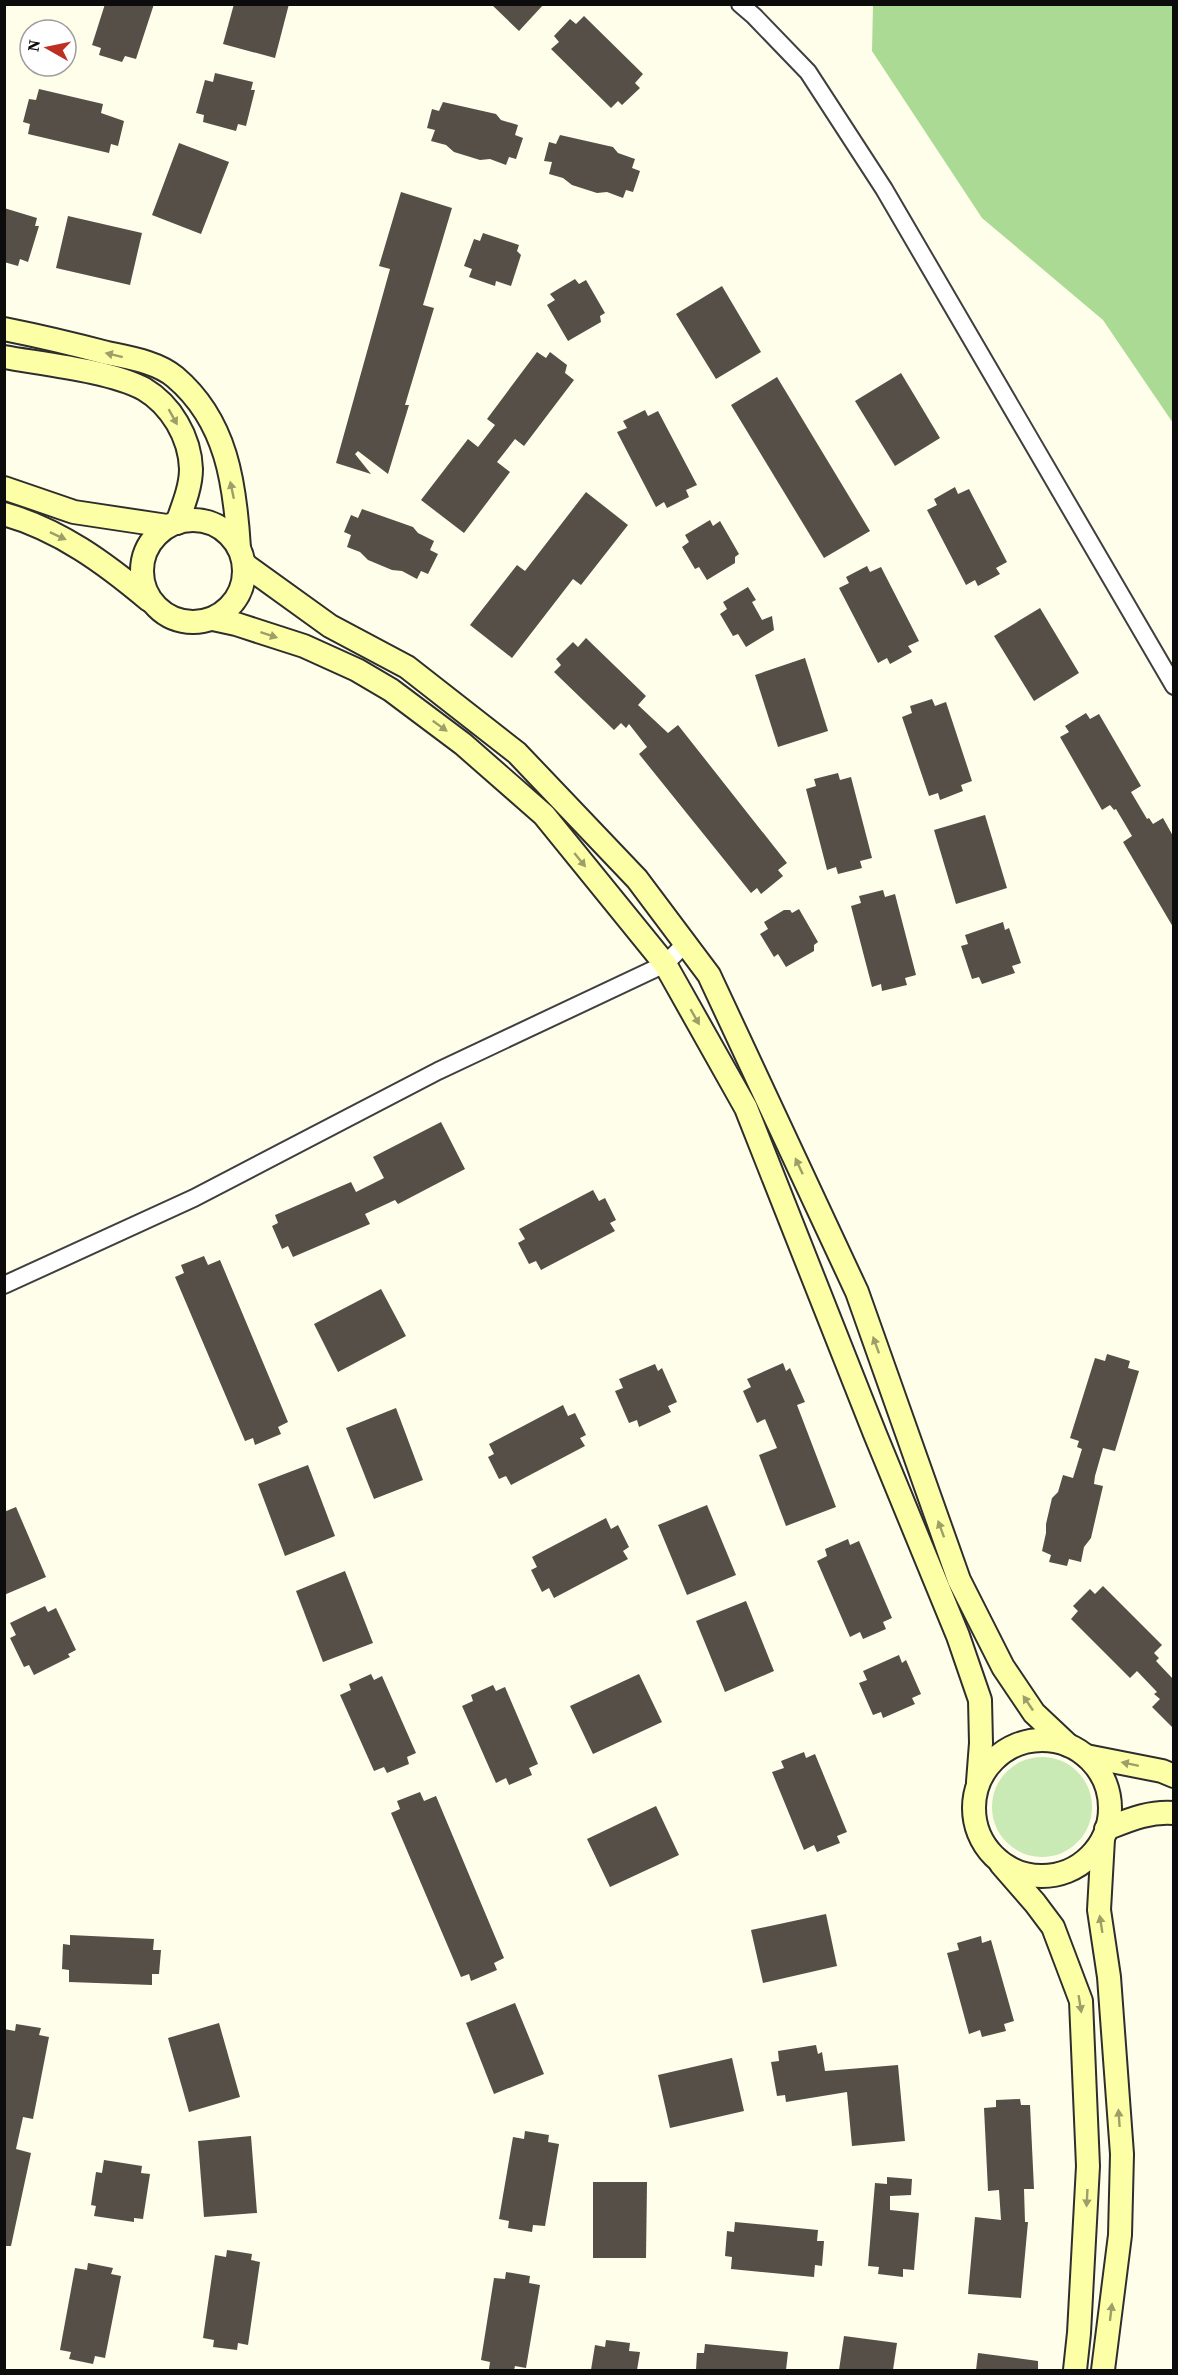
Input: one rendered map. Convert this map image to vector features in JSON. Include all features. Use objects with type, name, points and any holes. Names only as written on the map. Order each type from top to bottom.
[{"type":"street","points":[[740,4],[808,72],[884,189],[1173,686]]},
{"type":"street","points":[[4,329],[153,364],[175,377],[204,408],[221,439],[236,506],[243,580],[238,596],[227,610],[213,619],[196,623],[178,621],[163,613],[109,566],[76,545],[19,518],[4,514]]},
{"type":"street","points":[[4,357],[109,377],[144,389],[169,409],[187,444],[191,470],[187,495],[172,524],[154,537],[145,551],[141,568],[143,585],[150,601]]},
{"type":"street","points":[[4,488],[74,512],[172,524],[199,520],[215,525],[229,534],[241,556],[330,626],[407,668],[517,753],[638,879],[709,975],[857,1292],[960,1580],[1003,1667],[1034,1713],[1100,1772],[1108,1792],[1110,1816],[1105,1834],[1099,1910],[1109,1977],[1122,2154],[1120,2235],[1103,2370]]},
{"type":"street","points":[[213,619],[304,646],[357,670],[391,690],[463,744],[544,815],[664,964],[746,1108],[870,1423],[958,1636],[980,1700],[981,1743],[978,1782],[973,1803],[975,1825],[985,1847],[1035,1903],[1053,1927],[1081,2001],[1088,2166],[1079,2333],[1074,2370]]},
{"type":"street","points":[[4,1286],[194,1198],[438,1071],[664,964],[685,944]]},
{"type":"street","points":[[978,1782],[990,1764],[1006,1750],[1026,1742],[1047,1740],[1173,1776]]},
{"type":"street","points":[[1001,1864],[1022,1874],[1046,1877],[1069,1871],[1089,1858],[1105,1834],[1136,1816],[1160,1812],[1173,1813]]},
{"type":"green space","points":[[873,5],[1173,5],[1173,423],[1103,320],[982,218],[872,51]]},
{"type":"green space","points":[[1042,1757],[1061,1761],[1077,1772],[1088,1788],[1092,1807],[1088,1826],[1077,1842],[1061,1853],[1042,1857],[1023,1853],[1007,1842],[996,1826],[992,1807],[996,1788],[1007,1772],[1023,1761]]},
{"type":"building","points":[[105,4],[154,4],[136,59],[125,56],[122,62],[99,55],[101,48],[92,45]]},
{"type":"building","points":[[234,4],[289,4],[275,58],[223,44]]},
{"type":"building","points":[[491,4],[544,4],[519,31]]},
{"type":"building","points":[[584,16],[643,74],[635,83],[640,88],[622,105],[618,101],[611,108],[551,49],[559,42],[554,36],[570,19],[576,24]]},
{"type":"building","points":[[215,73],[253,82],[251,90],[255,90],[246,126],[238,124],[236,131],[203,122],[204,115],[196,113],[205,80],[213,82]]},
{"type":"building","points":[[39,89],[103,104],[101,113],[124,121],[118,146],[111,144],[109,153],[28,134],[30,124],[23,122],[29,99],[36,100]]},
{"type":"building","points":[[443,102],[496,114],[501,120],[518,125],[515,135],[523,138],[516,159],[509,157],[506,165],[490,159],[480,160],[454,152],[446,145],[431,141],[435,130],[427,128],[432,109],[439,111]]},
{"type":"building","points":[[560,135],[613,147],[618,153],[635,159],[632,168],[640,171],[633,192],[626,190],[623,198],[607,192],[597,193],[549,174],[552,162],[544,161],[549,142],[556,144]]},
{"type":"building","points":[[179,143],[229,162],[201,234],[152,215]]},
{"type":"building","points":[[401,192],[452,208],[423,305],[434,308],[405,405],[409,405],[388,474],[358,451],[355,454],[371,474],[336,463],[390,269],[379,266]]},
{"type":"building","points":[[4,208],[37,218],[35,226],[39,226],[28,262],[20,259],[18,266],[4,262]]},
{"type":"building","points":[[68,216],[142,233],[130,285],[56,268]]},
{"type":"building","points":[[483,233],[519,245],[517,251],[521,255],[511,286],[496,281],[495,286],[469,277],[472,269],[464,266],[474,239],[480,241]]},
{"type":"building","points":[[575,279],[579,284],[586,280],[605,313],[600,316],[601,322],[568,341],[547,305],[555,300],[550,294]]},
{"type":"building","points":[[722,286],[761,352],[716,379],[676,314]]},
{"type":"building","points":[[537,352],[546,358],[550,352],[567,365],[565,373],[574,380],[524,446],[515,439],[497,462],[510,472],[464,533],[421,500],[468,439],[478,447],[495,425],[487,419]]},
{"type":"building","points":[[901,373],[940,438],[895,466],[855,401]]},
{"type":"building","points":[[777,377],[870,531],[824,558],[731,405]]},
{"type":"building","points":[[645,410],[648,416],[658,411],[697,485],[686,490],[689,497],[667,508],[664,502],[656,507],[617,432],[627,428],[623,421]]},
{"type":"building","points":[[955,487],[958,494],[969,489],[1007,562],[996,568],[1000,574],[978,586],[975,580],[966,585],[927,510],[937,505],[934,499]]},
{"type":"building","points":[[586,492],[628,525],[581,585],[573,579],[512,658],[470,625],[517,565],[525,571]]},
{"type":"building","points":[[362,509],[413,527],[418,533],[434,541],[430,550],[438,554],[428,574],[421,571],[417,579],[402,571],[392,570],[368,560],[360,552],[347,547],[351,535],[344,532],[351,515],[358,518]]},
{"type":"building","points":[[710,520],[713,526],[720,521],[739,554],[735,557],[735,563],[707,580],[699,567],[695,569],[682,547],[689,542],[685,535]]},
{"type":"building","points":[[867,566],[870,572],[881,567],[919,641],[908,646],[912,652],[890,664],[887,658],[878,663],[839,588],[849,583],[846,577]]},
{"type":"building","points":[[748,587],[756,600],[752,602],[762,620],[772,616],[774,630],[746,647],[738,634],[733,636],[720,614],[727,609],[723,602]]},
{"type":"building","points":[[1040,608],[1079,673],[1034,701],[994,636]]},
{"type":"building","points":[[586,638],[646,696],[638,705],[668,733],[678,725],[787,863],[778,870],[783,876],[761,894],[757,888],[751,893],[639,754],[647,747],[629,724],[626,728],[621,723],[614,730],[554,672],[561,665],[556,659],[573,642],[578,647]]},
{"type":"building","points":[[805,658],[828,731],[778,747],[755,675]]},
{"type":"building","points":[[932,699],[935,706],[946,702],[972,781],[961,785],[963,791],[940,800],[938,793],[929,796],[902,717],[912,713],[910,706]]},
{"type":"building","points":[[1086,713],[1090,719],[1099,714],[1141,786],[1131,792],[1147,819],[1149,818],[1153,824],[1163,818],[1173,836],[1173,927],[1123,842],[1132,836],[1116,809],[1114,810],[1110,805],[1102,810],[1060,737],[1069,732],[1065,726]]},
{"type":"building","points":[[838,773],[840,780],[851,777],[872,858],[860,861],[862,868],[838,874],[836,867],[827,870],[806,789],[816,786],[814,779]]},
{"type":"building","points":[[985,815],[1007,888],[956,904],[934,830]]},
{"type":"building","points":[[883,890],[885,897],[895,894],[916,975],[905,978],[907,985],[882,991],[881,984],[872,987],[851,906],[861,903],[859,896]]},
{"type":"building","points":[[799,909],[818,942],[814,945],[814,951],[786,967],[778,954],[774,957],[760,934],[768,929],[764,922],[784,910],[790,910],[792,913]]},
{"type":"building","points":[[1003,922],[1005,930],[1009,928],[1021,963],[1012,966],[1015,973],[982,984],[979,977],[972,979],[961,946],[968,944],[965,935]]},
{"type":"building","points":[[441,1122],[465,1169],[398,1204],[395,1200],[365,1214],[370,1224],[293,1257],[288,1246],[282,1249],[272,1226],[278,1223],[275,1215],[351,1182],[356,1192],[384,1178],[373,1157]]},
{"type":"building","points":[[593,1190],[599,1201],[605,1198],[616,1220],[610,1223],[615,1231],[541,1270],[536,1261],[529,1264],[518,1243],[525,1239],[519,1229]]},
{"type":"building","points":[[204,1256],[208,1265],[220,1260],[288,1422],[278,1427],[281,1434],[255,1445],[253,1438],[245,1441],[175,1277],[184,1273],[181,1265]]},
{"type":"building","points":[[381,1289],[406,1336],[338,1372],[314,1324]]},
{"type":"building","points":[[1107,1354],[1130,1361],[1128,1368],[1139,1371],[1115,1451],[1103,1448],[1094,1484],[1103,1486],[1091,1538],[1084,1547],[1081,1562],[1069,1559],[1067,1566],[1049,1562],[1051,1555],[1042,1551],[1052,1498],[1058,1492],[1063,1475],[1073,1478],[1082,1449],[1077,1447],[1079,1441],[1070,1438],[1095,1358],[1105,1361]]},
{"type":"building","points":[[783,1363],[786,1371],[790,1368],[805,1402],[797,1405],[836,1507],[786,1526],[759,1455],[777,1448],[765,1419],[757,1423],[743,1391],[751,1387],[747,1379]]},
{"type":"building","points":[[655,1364],[658,1371],[662,1368],[677,1402],[668,1406],[671,1412],[639,1427],[637,1420],[629,1423],[615,1391],[623,1388],[619,1379]]},
{"type":"building","points":[[563,1405],[568,1416],[575,1413],[586,1435],[580,1438],[585,1446],[511,1485],[506,1476],[499,1479],[488,1457],[494,1454],[489,1444]]},
{"type":"building","points":[[396,1408],[423,1480],[374,1499],[346,1428]]},
{"type":"building","points":[[308,1465],[335,1536],[285,1556],[258,1484]]},
{"type":"building","points":[[707,1505],[736,1575],[687,1595],[658,1525]]},
{"type":"building","points":[[16,1507],[46,1577],[4,1595],[4,1512]]},
{"type":"building","points":[[606,1518],[611,1529],[618,1525],[629,1547],[623,1551],[628,1559],[554,1598],[549,1588],[542,1592],[531,1570],[537,1567],[532,1557]]},
{"type":"building","points":[[848,1539],[850,1545],[859,1541],[892,1618],[883,1622],[886,1629],[863,1639],[860,1632],[850,1637],[817,1561],[827,1556],[825,1549]]},
{"type":"building","points":[[345,1571],[373,1643],[323,1662],[296,1591]]},
{"type":"building","points":[[1103,1586],[1162,1645],[1154,1653],[1159,1658],[1156,1661],[1173,1679],[1173,1728],[1152,1707],[1160,1699],[1154,1694],[1157,1692],[1137,1671],[1130,1678],[1071,1619],[1078,1611],[1073,1606],[1090,1589],[1095,1594]]},
{"type":"building","points":[[746,1601],[774,1671],[725,1692],[696,1621]]},
{"type":"building","points":[[45,1606],[48,1612],[56,1608],[76,1650],[68,1654],[70,1657],[34,1675],[29,1665],[24,1667],[10,1638],[16,1635],[10,1623]]},
{"type":"building","points":[[899,1655],[902,1663],[906,1660],[921,1694],[912,1698],[915,1704],[883,1718],[881,1712],[873,1715],[859,1683],[867,1680],[863,1671]]},
{"type":"building","points":[[371,1674],[374,1680],[382,1676],[416,1753],[407,1757],[409,1764],[387,1773],[384,1767],[374,1771],[340,1695],[351,1690],[349,1684]]},
{"type":"building","points":[[639,1674],[662,1722],[593,1754],[570,1706]]},
{"type":"building","points":[[493,1685],[496,1691],[505,1687],[538,1764],[529,1768],[532,1775],[509,1785],[506,1778],[496,1783],[462,1706],[473,1701],[471,1695]]},
{"type":"building","points":[[804,1752],[806,1758],[815,1754],[847,1832],[837,1836],[840,1843],[817,1852],[814,1845],[804,1850],[772,1772],[784,1768],[781,1761]]},
{"type":"building","points":[[420,1792],[424,1801],[436,1796],[504,1958],[494,1963],[497,1970],[471,1981],[469,1974],[461,1977],[391,1813],[400,1809],[397,1801]]},
{"type":"building","points":[[656,1806],[679,1855],[610,1887],[587,1839]]},
{"type":"building","points":[[826,1914],[837,1966],[763,1983],[751,1930]]},
{"type":"building","points":[[70,1935],[154,1939],[153,1950],[161,1950],[159,1974],[152,1974],[152,1985],[69,1982],[69,1970],[62,1969],[63,1944],[70,1945]]},
{"type":"building","points":[[981,1936],[982,1943],[991,1940],[1014,2021],[1004,2024],[1006,2031],[982,2037],[980,2030],[969,2034],[947,1953],[959,1950],[957,1943]]},
{"type":"building","points":[[515,2003],[544,2074],[494,2094],[466,2023]]},
{"type":"building","points":[[219,2023],[240,2097],[189,2112],[168,2038]]},
{"type":"building","points":[[16,2024],[41,2028],[39,2035],[49,2037],[33,2119],[23,2117],[16,2149],[31,2153],[11,2246],[4,2246],[4,2029],[15,2031]]},
{"type":"building","points":[[816,2045],[818,2054],[822,2052],[825,2071],[898,2065],[905,2141],[852,2146],[847,2092],[786,2102],[785,2095],[777,2096],[771,2062],[779,2061],[778,2051]]},
{"type":"building","points":[[732,2058],[744,2111],[670,2128],[658,2075]]},
{"type":"building","points":[[1020,2099],[1021,2105],[1030,2105],[1034,2189],[1024,2189],[1025,2222],[1028,2222],[1021,2298],[968,2294],[975,2217],[1001,2220],[999,2190],[988,2191],[984,2108],[996,2107],[996,2100]]},
{"type":"building","points":[[525,2131],[549,2135],[548,2142],[559,2144],[545,2226],[533,2225],[532,2232],[508,2228],[509,2221],[499,2219],[513,2137],[524,2139]]},
{"type":"building","points":[[251,2136],[257,2213],[204,2217],[198,2141]]},
{"type":"building","points":[[104,2160],[142,2166],[141,2173],[150,2174],[143,2219],[134,2218],[134,2222],[94,2216],[96,2206],[91,2205],[96,2172],[102,2173]]},
{"type":"building","points":[[887,2177],[912,2179],[911,2195],[890,2196],[890,2210],[919,2213],[914,2270],[903,2269],[903,2277],[878,2274],[879,2267],[868,2266],[875,2183],[887,2184]]},
{"type":"building","points":[[593,2182],[647,2182],[646,2258],[593,2258]]},
{"type":"building","points":[[735,2222],[818,2230],[817,2241],[824,2241],[822,2266],[815,2265],[814,2277],[731,2269],[732,2257],[725,2256],[727,2231],[734,2232]]},
{"type":"building","points":[[227,2250],[252,2254],[251,2260],[260,2262],[248,2345],[238,2343],[237,2350],[213,2347],[214,2340],[203,2338],[215,2255],[226,2257]]},
{"type":"building","points":[[88,2263],[113,2268],[111,2274],[121,2276],[105,2358],[95,2356],[93,2364],[69,2359],[71,2352],[60,2350],[75,2268],[87,2270]]},
{"type":"building","points":[[506,2272],[530,2276],[529,2283],[540,2285],[526,2368],[515,2366],[514,2370],[489,2369],[490,2362],[481,2360],[494,2278],[505,2279]]},
{"type":"building","points":[[844,2336],[897,2343],[893,2370],[839,2370]]},
{"type":"building","points":[[606,2340],[630,2343],[629,2351],[640,2352],[637,2370],[591,2370],[595,2345],[605,2347]]},
{"type":"building","points":[[705,2344],[788,2352],[786,2370],[696,2370],[697,2353],[704,2353]]},
{"type":"building","points":[[978,2353],[1038,2361],[1038,2370],[976,2370]]}]
